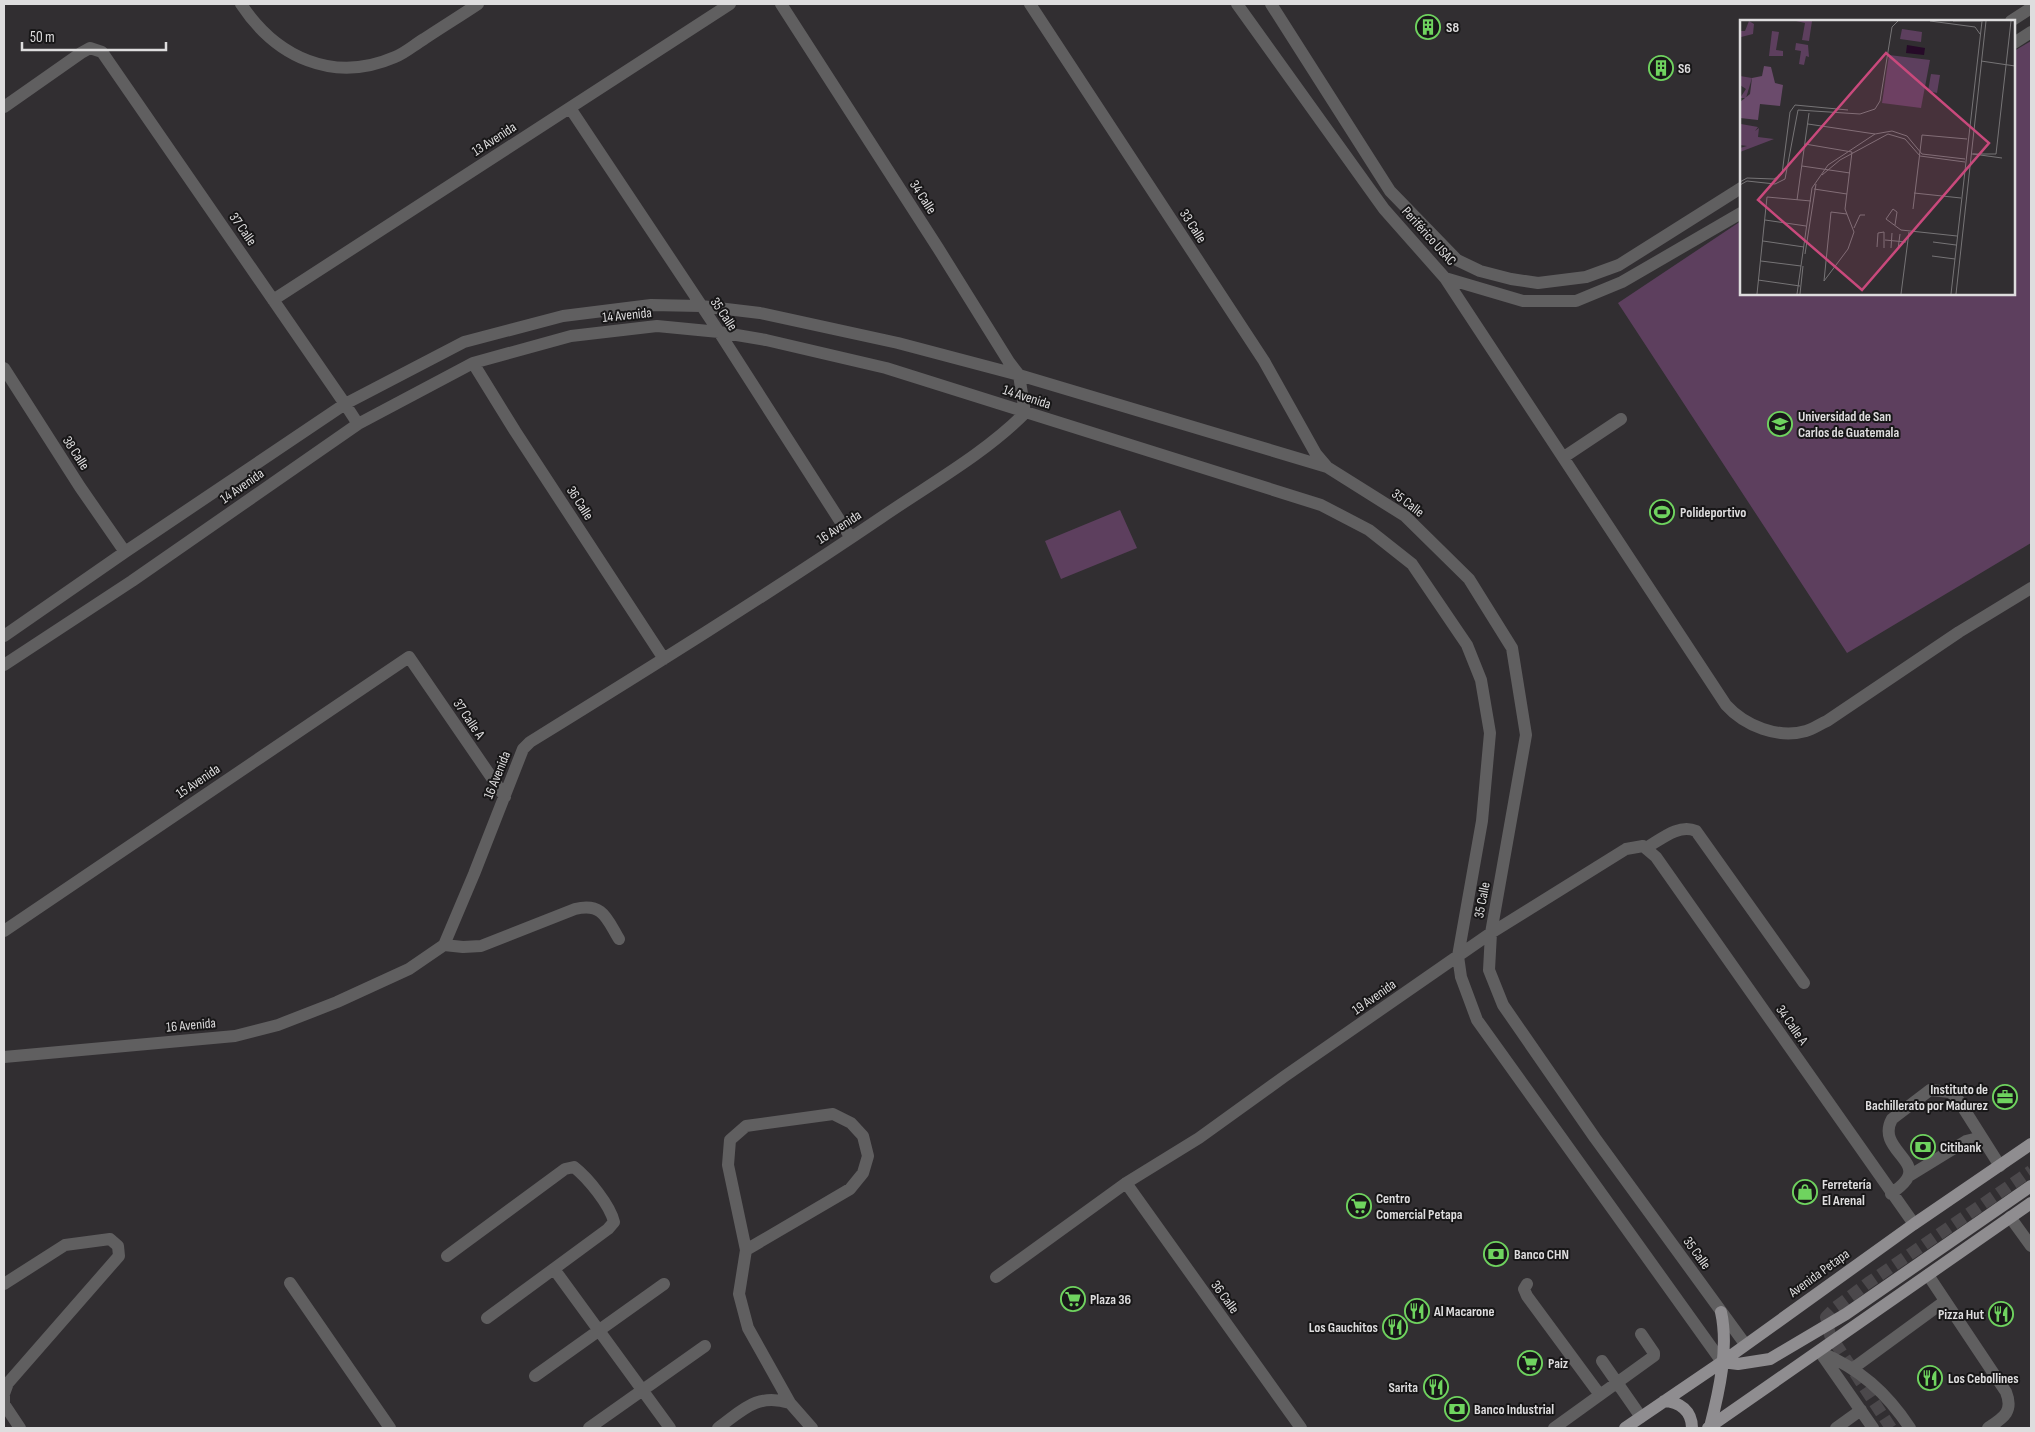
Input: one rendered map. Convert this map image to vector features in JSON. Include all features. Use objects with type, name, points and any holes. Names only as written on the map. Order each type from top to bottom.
[{"type":"main road","name":"Avenida Petapa","points":[[1625,1428],[1722,1362],[1914,1224],[2031,1144]]},
{"type":"main road","points":[[1722,1362],[1738,1364],[1770,1359],[1846,1314],[2031,1186]]},
{"type":"main road","points":[[1709,1428],[2031,1203]]},
{"type":"main road","points":[[1709,1428],[1716,1403],[1722,1362],[1725,1329],[1721,1312]]},
{"type":"main road","points":[[1664,1400],[1674,1402],[1683,1407],[1689,1414],[1692,1428]]},
{"type":"street","points":[[241,4],[251,19],[286,50],[309,62],[329,67],[351,68],[377,64],[397,56],[478,4]]},
{"type":"street","name":"13 Avenida","points":[[273,300],[730,4]]},
{"type":"street","name":"34 Calle","points":[[781,4],[1019,375],[1025,412]]},
{"type":"street","name":"33 Calle","points":[[1030,4],[1264,361],[1316,454],[1327,467]]},
{"type":"street","name":"Periférico USAC","points":[[1237,4],[1384,209],[1446,278],[1523,301],[1576,300],[1622,282],[1740,214]]},
{"type":"street","name":"Periférico USAC","points":[[1271,4],[1390,191],[1457,260],[1480,271],[1511,279],[1538,283],[1586,277],[1619,264],[1740,189]]},
{"type":"street","points":[[2013,20],[2031,8]]},
{"type":"street","points":[[2015,42],[2031,32]]},
{"type":"street","name":"37 Calle","points":[[4,107],[80,53],[90,48],[102,52],[358,424]]},
{"type":"street","name":"35 Calle","points":[[570,108],[719,332],[851,538]]},
{"type":"street","points":[[1446,278],[1726,705],[1744,721],[1770,731],[1786,733],[1805,731],[1828,721],[1960,632],[2031,588]]},
{"type":"street","name":"14 Avenida","points":[[4,636],[125,552],[346,404],[464,342],[563,316],[651,305],[700,306],[769,315],[898,343],[1019,375],[1327,467]]},
{"type":"street","name":"14 Avenida","points":[[4,665],[132,581],[358,424],[473,364],[571,336],[657,326],[719,332],[766,340],[886,368],[1321,505]]},
{"type":"street","name":"36 Calle","points":[[473,364],[514,431],[664,659]]},
{"type":"street","name":"38 Calle","points":[[4,368],[80,487],[125,552]]},
{"type":"street","name":"16 Avenida","points":[[4,1057],[235,1036],[278,1025],[337,1002],[410,969],[444,945],[523,749],[530,742],[664,659],[851,538],[1002,435],[1025,412]]},
{"type":"street","points":[[1564,457],[1621,418]]},
{"type":"street","name":"35 Calle","points":[[1327,467],[1405,516],[1469,579],[1512,648],[1526,735],[1492,934],[1489,970],[1503,1006],[1595,1138],[1745,1344]]},
{"type":"street","name":"35 Calle","points":[[1321,505],[1369,530],[1412,564],[1467,645],[1481,680],[1490,733],[1482,821],[1458,956],[1461,977],[1477,1020],[1722,1362]]},
{"type":"street","name":"37 Calle A","points":[[408,656],[504,797]]},
{"type":"street","name":"15 Avenida","points":[[4,931],[408,656]]},
{"type":"street","name":"19 Avenida","points":[[996,1277],[1126,1183],[1199,1138],[1458,956],[1626,849],[1645,847],[1678,831],[1691,829],[1696,831],[1804,983]]},
{"type":"street","name":"34 Calle A","points":[[1645,847],[1656,857],[1891,1194],[1914,1224]]},
{"type":"street","points":[[444,945],[480,946],[587,906],[597,909],[605,916],[619,939]]},
{"type":"street","points":[[1909,1176],[1910,1169],[1888,1138],[1888,1125],[1892,1119],[1930,1090],[1950,1092],[1957,1098],[2000,1166]]},
{"type":"street","points":[[746,1250],[850,1189],[863,1173],[868,1156],[863,1136],[851,1123],[834,1114],[811,1116],[746,1126],[730,1140],[728,1165],[746,1250],[739,1294],[748,1328],[790,1403],[812,1428]]},
{"type":"street","points":[[1891,1194],[1909,1176],[1966,1141],[1974,1139],[1984,1141]]},
{"type":"street","points":[[446,1256],[565,1169],[574,1167],[582,1173],[611,1213],[614,1222],[608,1230],[487,1318]]},
{"type":"street","name":"36 Calle","points":[[1126,1183],[1301,1428]]},
{"type":"street","points":[[2010,1217],[2031,1246]]},
{"type":"street","points":[[4,1284],[65,1245],[110,1238],[118,1246],[119,1256],[8,1383],[4,1394],[4,1404],[20,1428]]},
{"type":"street","points":[[554,1269],[670,1428]]},
{"type":"street","points":[[1928,1275],[2006,1392],[2010,1401],[2009,1409],[2003,1418],[1988,1428]]},
{"type":"street","points":[[290,1283],[390,1428]]},
{"type":"street","points":[[535,1376],[664,1284]]},
{"type":"street","points":[[1527,1284],[1524,1289],[1527,1296],[1600,1395]]},
{"type":"street","points":[[1852,1368],[1946,1301]]},
{"type":"street","points":[[1554,1428],[1655,1355],[1640,1334]]},
{"type":"street","points":[[589,1428],[705,1346]]},
{"type":"street","points":[[1820,1352],[1843,1362],[1880,1389],[1896,1407],[1910,1428]]},
{"type":"street","points":[[1820,1352],[1873,1428]]},
{"type":"street","points":[[1602,1361],[1640,1417]]},
{"type":"street","points":[[718,1428],[755,1401],[775,1399],[790,1403]]},
{"type":"street","points":[[1836,1428],[1861,1410]]},
{"type":"shaded area","points":[[2031,41],[2031,543],[1847,653],[1618,303],[1740,222],[1740,295],[2015,295],[2015,50]]},
{"type":"shaded area","points":[[1120,510],[1137,548],[1061,579],[1045,541]]},
{"type":"tunnel","points":[[1891,1428],[1830,1335],[1826,1317],[1868,1283],[2031,1171]]},
{"type":"place","name":"S8","points":[[1428,27]]},
{"type":"place","name":"S6","points":[[1661,68]]},
{"type":"place","name":"Universidad de San Carlos de Guatemala","points":[[1780,424]]},
{"type":"place","name":"Polideportivo","points":[[1662,512]]},
{"type":"place","name":"Instituto de Bachillerato por Madurez","points":[[2005,1097]]},
{"type":"place","name":"Citibank","points":[[1923,1147]]},
{"type":"place","name":"Ferretería El Arenal","points":[[1805,1192]]},
{"type":"place","name":"Centro Comercial Petapa","points":[[1359,1206]]},
{"type":"place","name":"Banco CHN","points":[[1496,1254]]},
{"type":"place","name":"Plaza 36","points":[[1073,1299]]},
{"type":"place","name":"Al Macarone","points":[[1417,1311]]},
{"type":"place","name":"Pizza Hut","points":[[2001,1314]]},
{"type":"place","name":"Los Gauchitos","points":[[1395,1327]]},
{"type":"place","name":"Paiz","points":[[1530,1363]]},
{"type":"place","name":"Los Cebollines","points":[[1930,1378]]},
{"type":"place","name":"Sarita","points":[[1436,1387]]},
{"type":"place","name":"Banco Industrial","points":[[1457,1409]]}]
